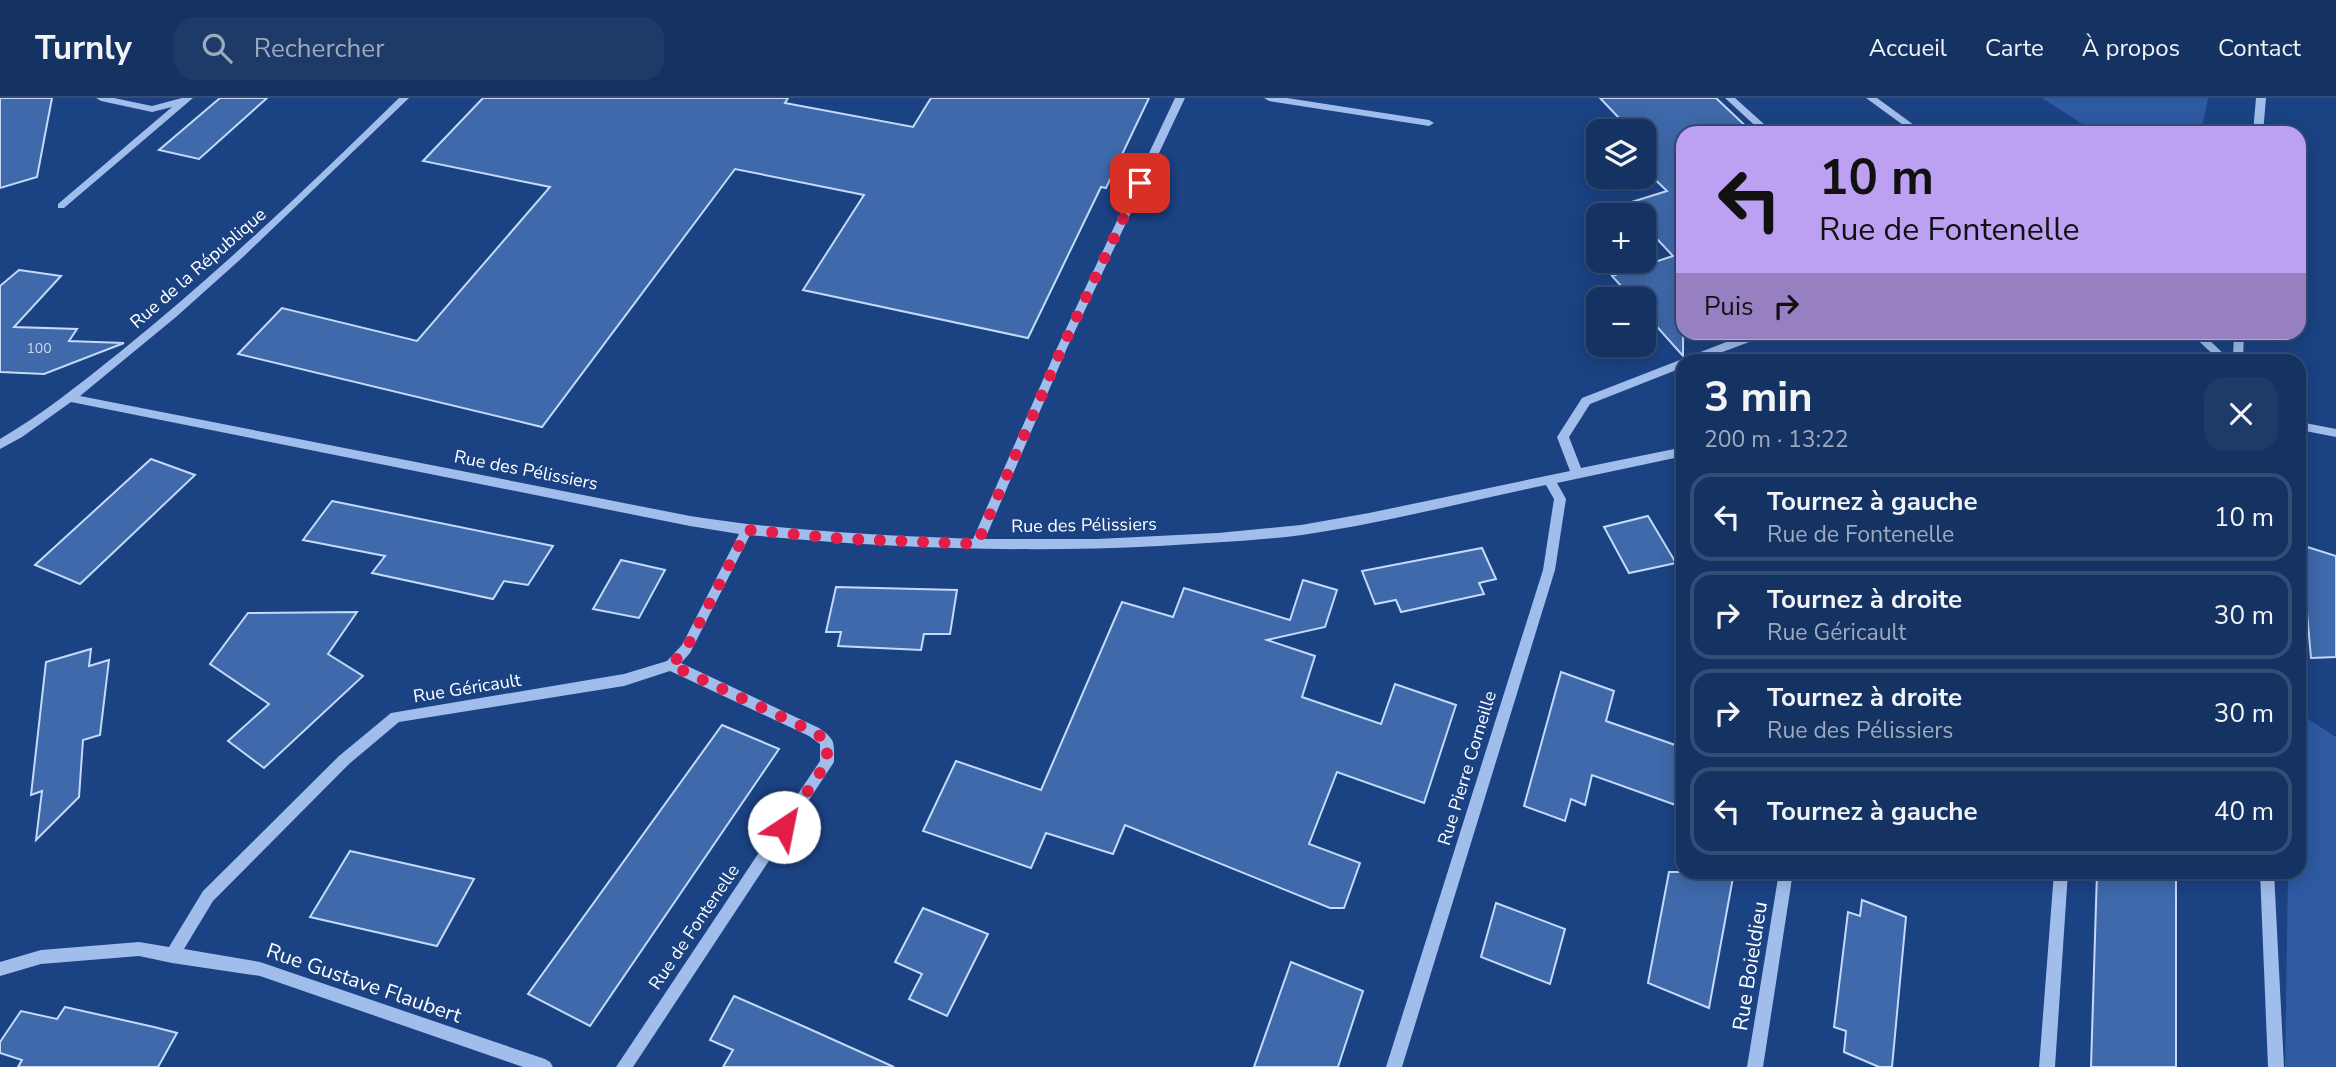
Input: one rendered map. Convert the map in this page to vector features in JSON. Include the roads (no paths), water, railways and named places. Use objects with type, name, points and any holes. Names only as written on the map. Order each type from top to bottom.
[{"type":"street","points":[[101,98],[152,108],[186,100]]},
{"type":"street","name":"Rue de la République","points":[[0,445],[40,422],[199,294],[404,98]]},
{"type":"street","points":[[977,544],[1062,348],[1180,98]]},
{"type":"street","points":[[1269,98],[1429,123]]},
{"type":"street","points":[[1730,98],[1761,126]]},
{"type":"street","points":[[1871,98],[1910,126]]},
{"type":"street","points":[[2259,126],[2261,98]]},
{"type":"street","points":[[61,206],[186,100]]},
{"type":"street","points":[[1707,354],[1743,340]]},
{"type":"street","points":[[2203,340],[2218,354]]},
{"type":"street","points":[[1577,474],[1563,437],[1586,401],[1676,366]]},
{"type":"street","name":"Rue des Pélissiers","points":[[71,398],[747,530],[846,539],[977,544],[1097,544],[1301,530],[1676,453]]},
{"type":"street","points":[[2306,427],[2336,433]]},
{"type":"street","name":"Rue Pierre Corneille","points":[[1394,1067],[1549,570],[1560,499],[1549,479]]},
{"type":"street","points":[[671,665],[686,649],[747,530]]},
{"type":"street","name":"Rue Géricault","points":[[172,956],[208,896],[344,760],[396,717],[624,680],[671,665]]},
{"type":"street","name":"Rue de Fontenelle","points":[[624,1067],[827,762],[827,741],[814,732],[671,665]]},
{"type":"street","name":"Rue Boieldieu","points":[[1755,1067],[1785,879]]},
{"type":"street","points":[[2048,1067],[2061,879]]},
{"type":"street","points":[[2267,879],[2276,1067]]},
{"type":"street","name":"Rue Gustave Flaubert","points":[[0,969],[41,957],[139,949],[260,969],[545,1067]]}]
